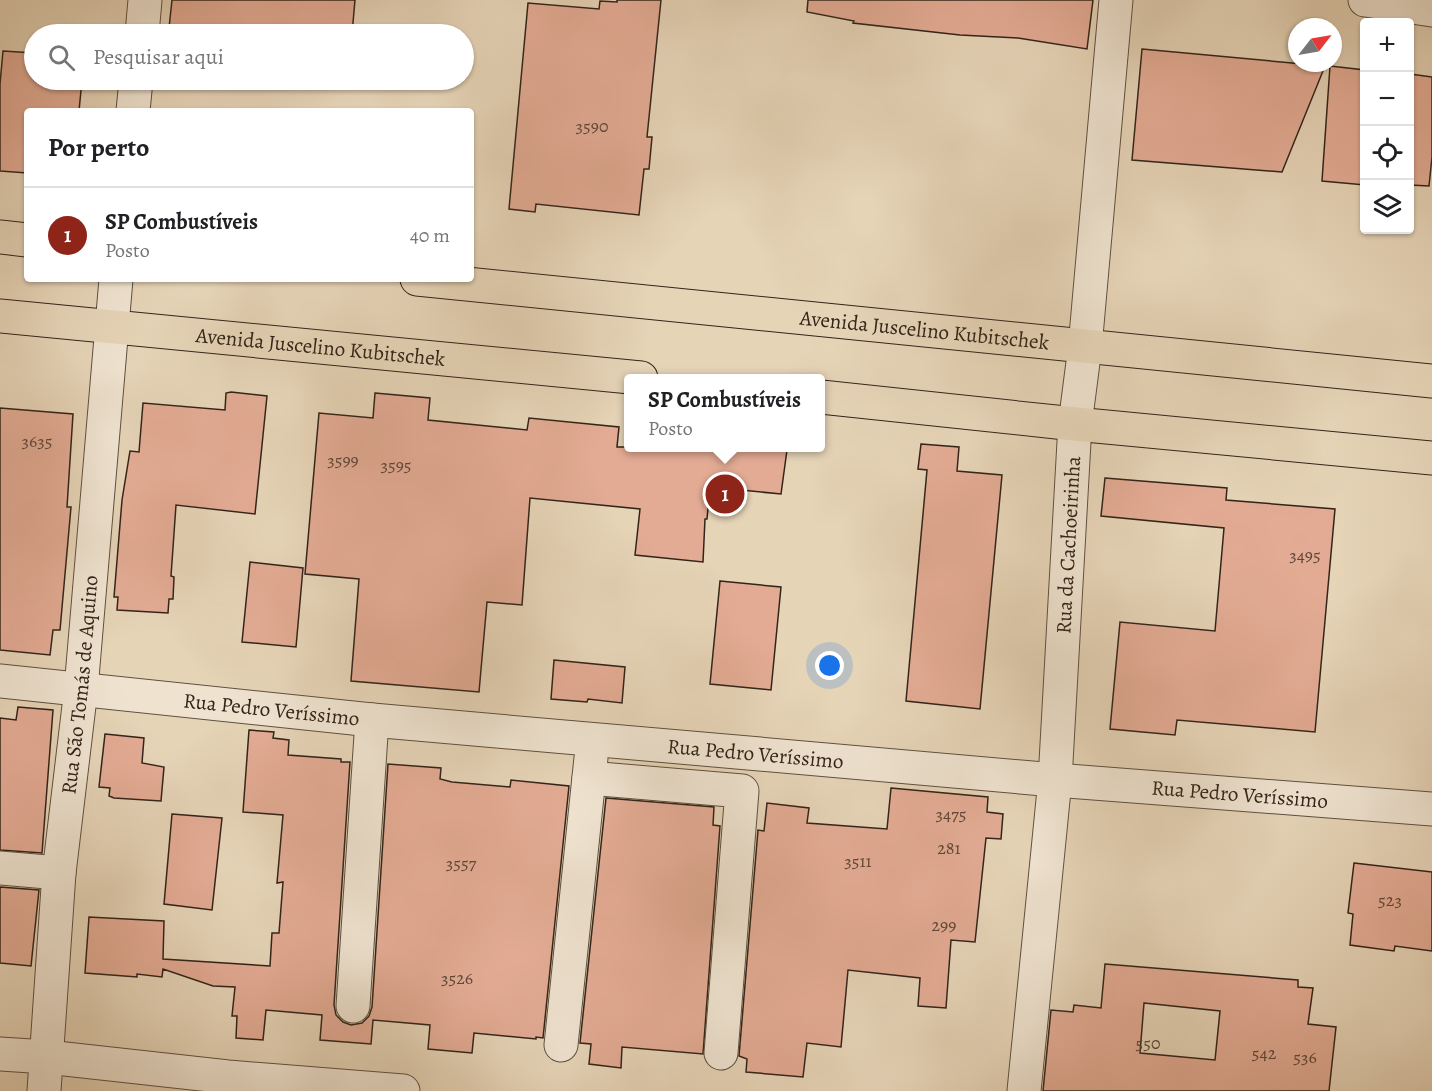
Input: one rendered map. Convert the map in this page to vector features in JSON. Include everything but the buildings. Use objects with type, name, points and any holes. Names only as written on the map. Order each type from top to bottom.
[{"type":"main road","points":[[0,237],[24,240]]},
{"type":"main road","name":"Avenida Juscelino Kubitschek","points":[[447,282],[1432,381]]},
{"type":"main road","name":"Avenida Juscelino Kubitschek","points":[[0,316],[624,376]]},
{"type":"main road","points":[[825,397],[1432,458]]},
{"type":"street","points":[[142,24],[145,0]]},
{"type":"street","name":"Rua da Cachoeirinha","points":[[1024,1091],[1055,780],[1075,424],[1085,346],[1116,0]]},
{"type":"street","points":[[1374,1],[1432,10]]},
{"type":"street","points":[[133,108],[135,90]]},
{"type":"street","name":"Rua São Tomás de Aquino","points":[[44,1091],[59,873],[81,689],[116,282]]},
{"type":"street","name":"Rua Pedro Veríssimo","points":[[0,681],[372,720],[1055,780],[1432,809]]},
{"type":"street","points":[[353,1006],[372,720]]},
{"type":"street","points":[[561,1045],[593,738]]},
{"type":"street","points":[[589,778],[742,790],[721,1053]]},
{"type":"street","points":[[0,868],[59,873]]},
{"type":"street","points":[[0,1054],[47,1057],[227,1084],[403,1091]]},
{"type":"place","name":"SP Combustíveis","points":[[725,494]]}]
